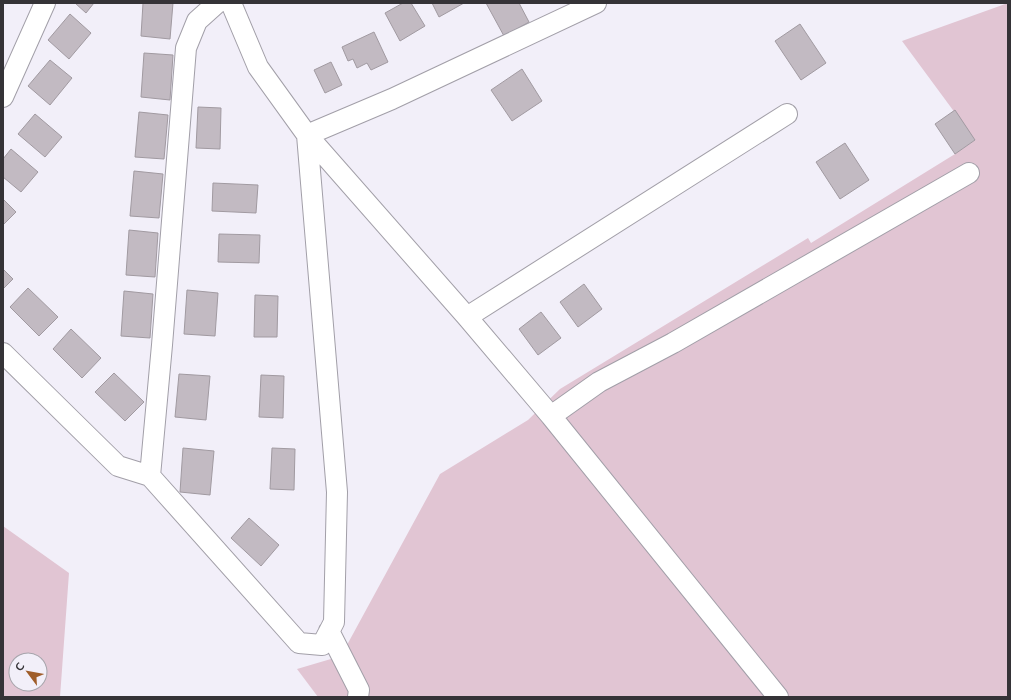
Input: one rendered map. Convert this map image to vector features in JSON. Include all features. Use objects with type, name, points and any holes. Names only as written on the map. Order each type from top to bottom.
[{"type":"street","points":[[3,97],[45,3]]},
{"type":"street","points":[[150,476],[186,48],[197,21],[217,3]]},
{"type":"street","points":[[231,3],[258,67],[307,135],[467,317],[551,416],[778,697]]},
{"type":"street","points":[[307,135],[392,99],[596,3]]},
{"type":"street","points":[[467,317],[787,114]]},
{"type":"street","points":[[3,353],[118,466],[150,476],[299,643],[322,645],[334,622],[337,492],[307,135]]},
{"type":"street","points":[[551,416],[599,382],[673,343],[969,173]]},
{"type":"street","points":[[329,631],[359,690],[358,697]]},
{"type":"shaded area","points":[[1008,3],[1008,697],[318,697],[297,669],[341,656],[440,474],[528,420],[560,389],[808,238],[811,243],[955,154],[975,140],[902,41]]},
{"type":"shaded area","points":[[3,526],[69,573],[60,697],[3,697]]},
{"type":"building","points":[[75,3],[94,3],[86,13]]},
{"type":"building","points":[[143,3],[173,3],[170,39],[141,36]]},
{"type":"building","points":[[403,3],[411,3],[425,26],[400,41],[385,13]]},
{"type":"building","points":[[432,3],[464,3],[439,17]]},
{"type":"building","points":[[486,3],[519,3],[529,22],[504,36]]},
{"type":"building","points":[[70,14],[91,33],[69,59],[48,40]]},
{"type":"building","points":[[800,24],[826,63],[801,80],[775,41]]},
{"type":"building","points":[[374,32],[388,62],[371,70],[367,63],[357,68],[353,59],[348,61],[342,47]]},
{"type":"building","points":[[144,53],[173,55],[170,100],[141,97]]},
{"type":"building","points":[[50,60],[72,78],[50,105],[28,86]]},
{"type":"building","points":[[331,62],[342,85],[325,93],[314,70]]},
{"type":"building","points":[[522,69],[542,101],[512,121],[491,90]]},
{"type":"building","points":[[198,107],[221,108],[220,149],[196,148]]},
{"type":"building","points":[[955,110],[975,140],[955,154],[935,124]]},
{"type":"building","points":[[139,112],[168,115],[164,159],[135,157]]},
{"type":"building","points":[[35,114],[62,137],[45,157],[18,134]]},
{"type":"building","points":[[845,143],[869,180],[840,199],[816,162]]},
{"type":"building","points":[[11,149],[38,172],[21,192],[3,177],[3,159]]},
{"type":"building","points":[[134,171],[163,174],[159,218],[130,216]]},
{"type":"building","points":[[213,183],[258,185],[256,213],[212,211]]},
{"type":"building","points":[[3,199],[16,212],[3,225]]},
{"type":"building","points":[[129,230],[158,233],[155,277],[126,275]]},
{"type":"building","points":[[219,234],[260,235],[259,263],[218,262]]},
{"type":"building","points":[[3,269],[13,279],[3,289]]},
{"type":"building","points":[[584,284],[602,309],[578,327],[560,302]]},
{"type":"building","points":[[28,288],[58,317],[39,336],[10,307]]},
{"type":"building","points":[[187,290],[218,293],[215,336],[184,334]]},
{"type":"building","points":[[124,291],[153,294],[150,338],[121,336]]},
{"type":"building","points":[[255,295],[278,296],[277,337],[254,337]]},
{"type":"building","points":[[541,312],[561,338],[538,355],[519,329]]},
{"type":"building","points":[[71,329],[101,358],[82,378],[53,349]]},
{"type":"building","points":[[114,373],[144,402],[125,421],[95,392]]},
{"type":"building","points":[[179,374],[210,376],[206,420],[175,417]]},
{"type":"building","points":[[261,375],[284,376],[283,418],[259,417]]},
{"type":"building","points":[[183,448],[214,451],[210,495],[180,492]]},
{"type":"building","points":[[272,448],[295,449],[294,490],[270,489]]},
{"type":"building","points":[[249,518],[279,545],[261,566],[231,538]]}]
